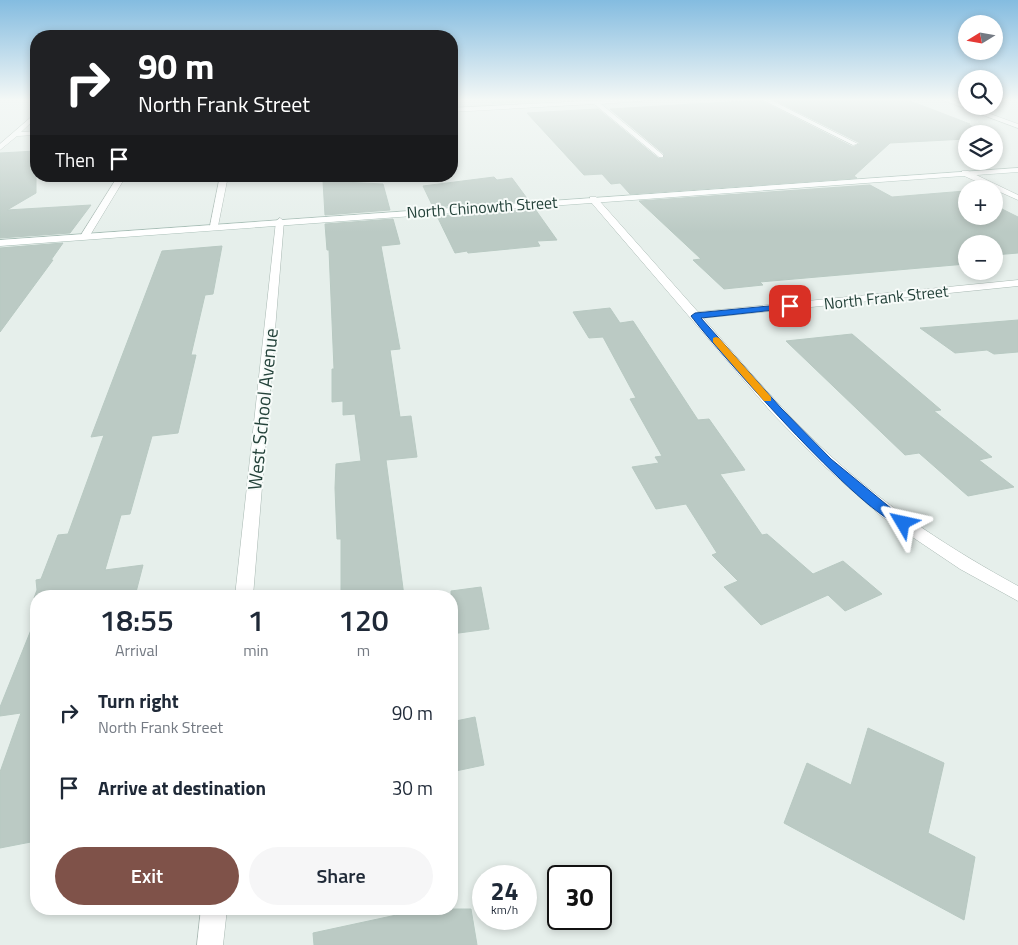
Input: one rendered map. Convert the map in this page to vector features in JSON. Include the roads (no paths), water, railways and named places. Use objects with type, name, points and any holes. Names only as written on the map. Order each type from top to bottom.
[{"type":"street","points":[[645,143],[661,156]]},
{"type":"street","name":"North Chinowth Street","points":[[0,243],[280,221],[1018,170]]},
{"type":"street","points":[[965,173],[1018,198]]},
{"type":"street","points":[[86,235],[118,182]]},
{"type":"street","points":[[214,226],[223,182]]},
{"type":"street","points":[[593,199],[777,410],[827,461],[887,512],[966,565],[1018,594]]},
{"type":"street","name":"West School Avenue","points":[[245,590],[280,221]]},
{"type":"street","name":"North Frank Street","points":[[695,316],[1018,283]]},
{"type":"street","points":[[210,945],[213,915]]}]
